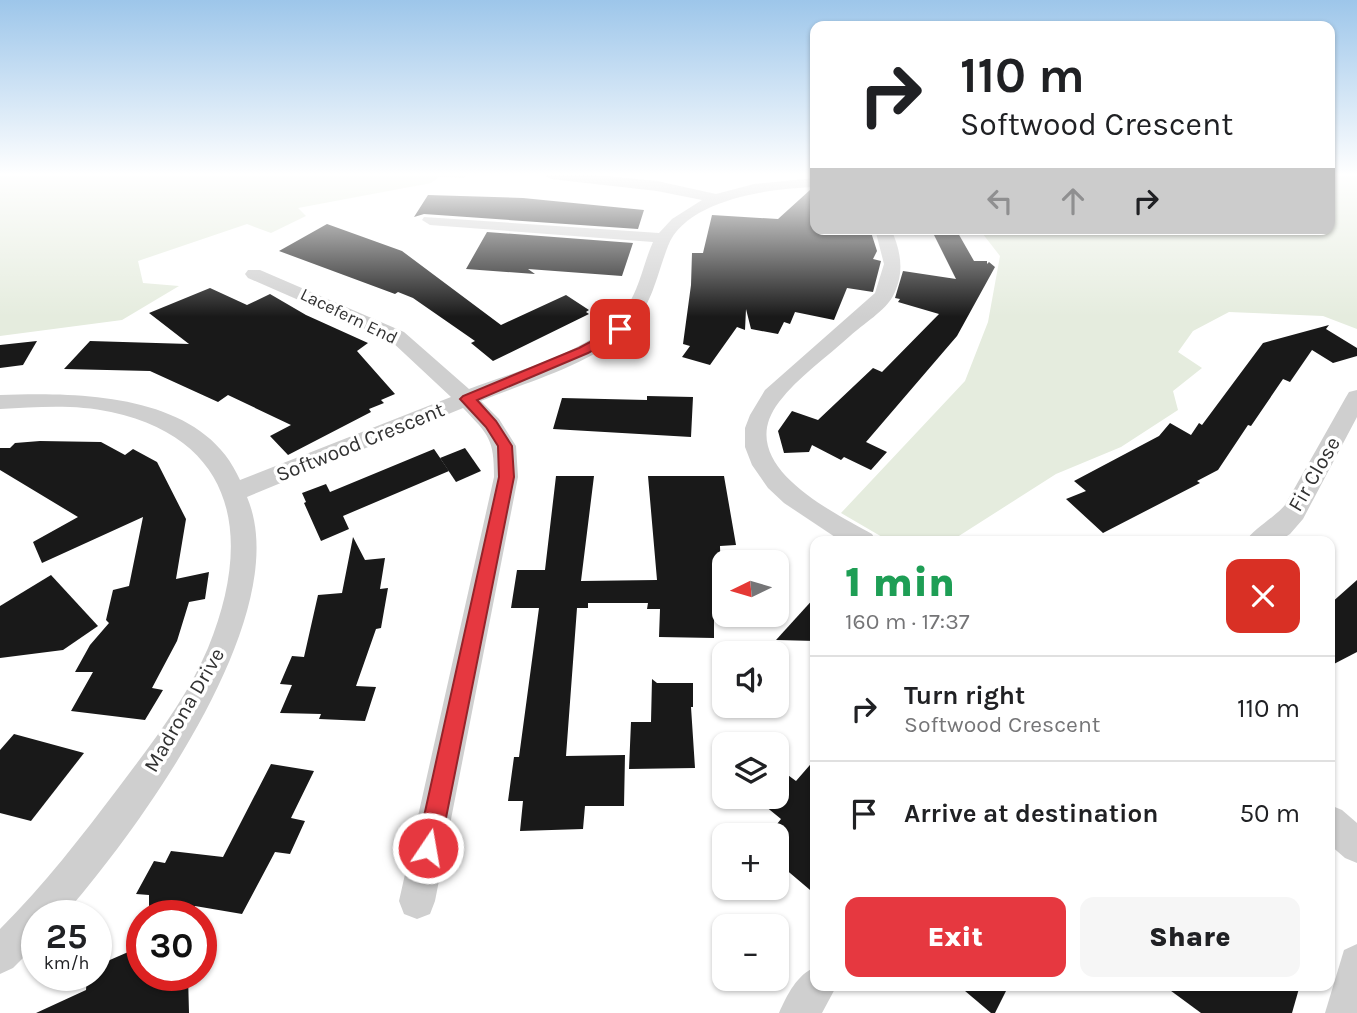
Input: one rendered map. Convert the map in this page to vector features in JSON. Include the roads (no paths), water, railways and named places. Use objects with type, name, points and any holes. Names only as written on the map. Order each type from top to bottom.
[{"type":"street","points":[[459,222],[663,238]]},
{"type":"street","name":"Softwood Crescent","points":[[235,492],[584,351],[620,329],[642,302],[663,238],[680,222]]},
{"type":"street","points":[[854,536],[818,515],[780,485],[764,465],[755,430],[760,413],[773,395],[884,295],[893,264],[885,235]]},
{"type":"street","name":"Lacefern End","points":[[254,274],[397,336],[467,399],[491,424],[505,446],[506,477],[417,901]]},
{"type":"street","name":"Fir Close","points":[[1267,536],[1281,527],[1294,512],[1357,397]]},
{"type":"street","name":"Madrona Drive","points":[[0,401],[90,401],[139,410],[160,417],[196,438],[211,451],[235,492],[242,524],[243,571],[230,624],[210,670],[172,740],[55,900]]},
{"type":"street","points":[[1335,826],[1357,846]]},
{"type":"street","name":"Madrona Drive","points":[[0,955],[21,934]]},
{"type":"street","points":[[1345,1013],[1357,963]]},
{"type":"street","points":[[799,1013],[814,991]]}]
